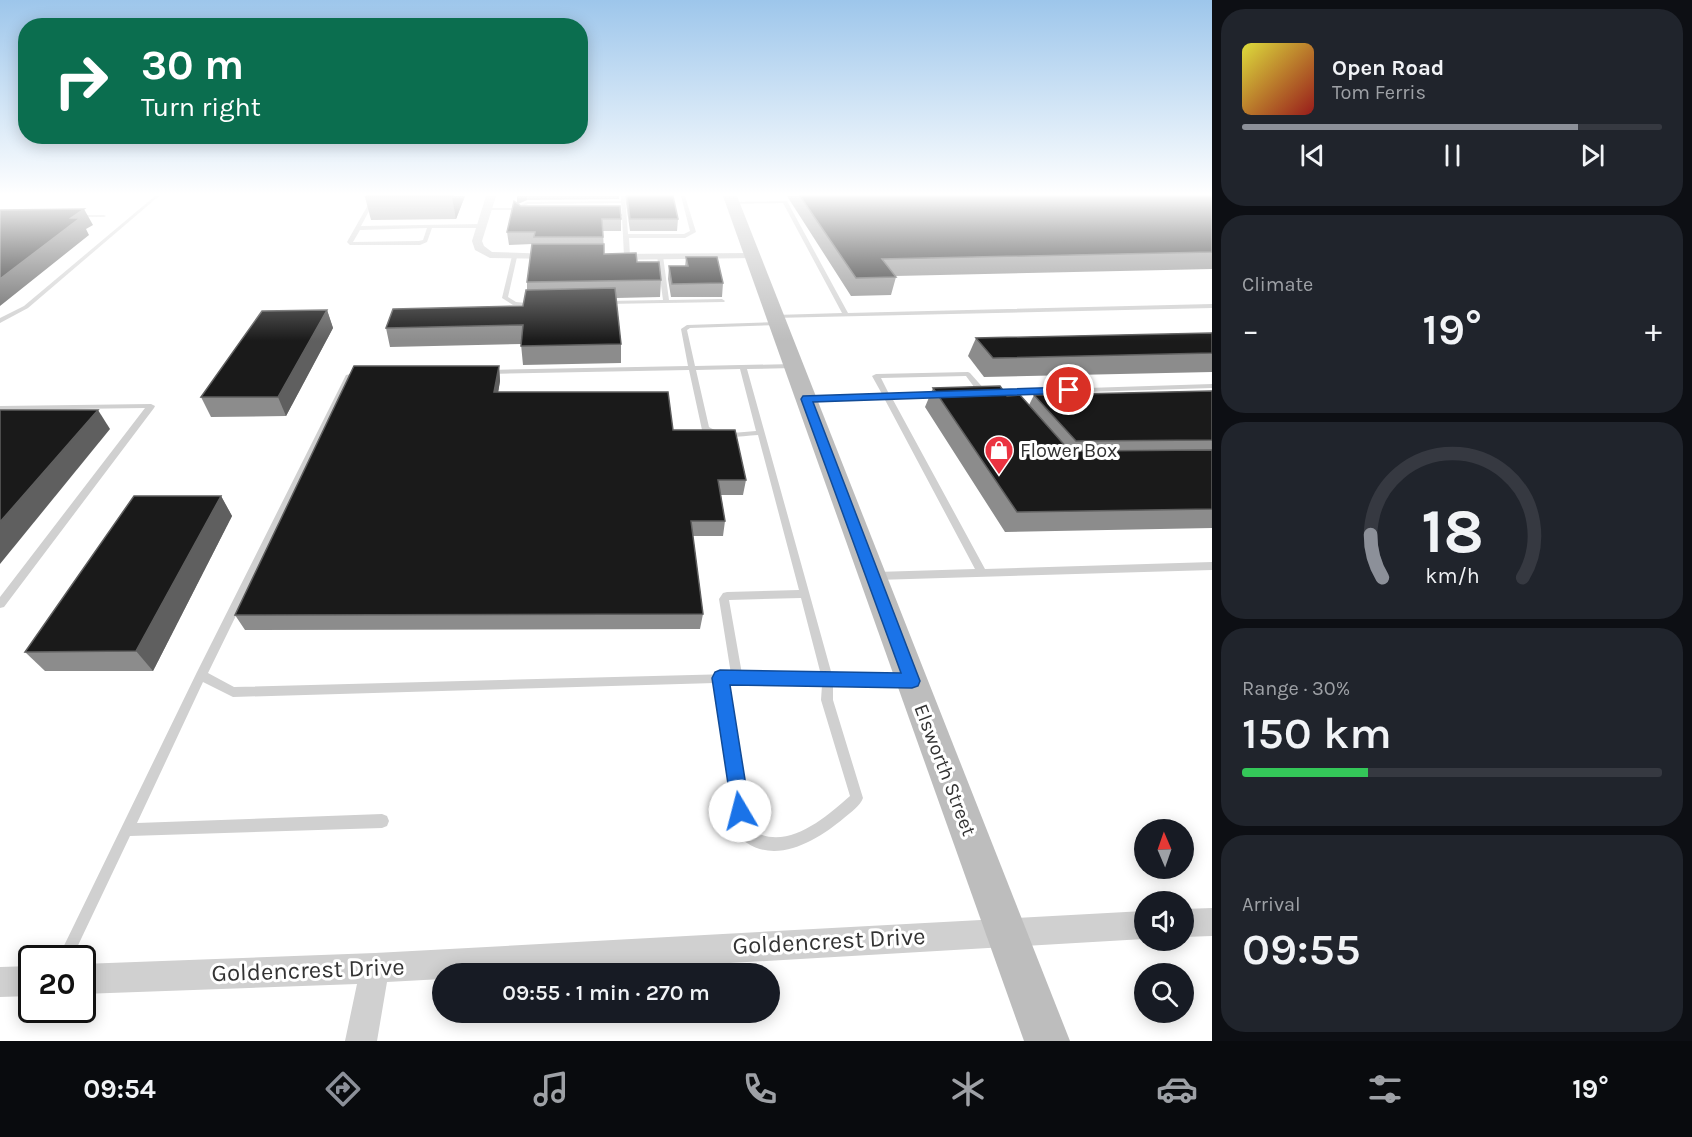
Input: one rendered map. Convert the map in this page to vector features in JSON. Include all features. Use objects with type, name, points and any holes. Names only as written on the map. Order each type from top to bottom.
[{"type":"street","points":[[478,245],[479,248],[490,255],[571,257]]},
{"type":"street","name":"Elsworth Street","points":[[746,245],[795,366],[1047,1041]]},
{"type":"street","points":[[593,257],[750,256]]},
{"type":"street","points":[[1194,923],[1212,922]]},
{"type":"street","name":"Goldencrest Drive","points":[[96,978],[375,968],[1134,925]]},
{"type":"street","points":[[362,1041],[375,968]]},
{"type":"street","points":[[0,982],[18,981]]},
{"type":"lane","points":[[0,321],[26,307],[100,245]]},
{"type":"lane","points":[[626,245],[627,256]]},
{"type":"lane","points":[[808,245],[846,315]]},
{"type":"lane","points":[[660,256],[666,302]]},
{"type":"lane","points":[[514,257],[506,301],[536,304]]},
{"type":"lane","points":[[595,303],[722,301]]},
{"type":"lane","points":[[760,433],[720,434],[710,432],[705,428],[685,327],[846,315],[1212,306]]},
{"type":"lane","points":[[477,372],[795,366]]},
{"type":"lane","points":[[720,678],[744,833],[753,842],[774,845],[800,838],[838,816],[857,798],[827,700],[828,679],[743,367]]},
{"type":"lane","points":[[71,945],[201,675],[349,377],[374,373]]},
{"type":"lane","points":[[981,573],[876,376],[968,374],[982,393]]},
{"type":"lane","points":[[972,393],[1212,386]]},
{"type":"lane","points":[[998,393],[1005,401]]},
{"type":"lane","points":[[807,399],[950,394]]},
{"type":"lane","points":[[0,408],[151,406],[0,604]]},
{"type":"lane","points":[[873,576],[1212,566]]},
{"type":"lane","points":[[737,678],[724,599],[727,596],[804,594]]},
{"type":"lane","points":[[201,675],[233,692],[720,678],[912,681]]},
{"type":"lane","points":[[126,830],[382,821]]},
{"type":"building","points":[[0,245],[45,245],[0,279]]},
{"type":"building","points":[[532,245],[604,245],[604,254],[636,253],[637,262],[659,262],[661,280],[527,282]]},
{"type":"building","points":[[833,245],[1212,245],[1212,252],[882,259],[896,277],[856,278]]},
{"type":"building","points":[[686,257],[717,257],[723,283],[672,284],[669,266],[688,266]]},
{"type":"building","points":[[615,288],[621,344],[521,346],[523,325],[386,328],[393,309],[523,306],[526,290]]},
{"type":"building","points":[[327,310],[278,397],[201,397],[262,311]]},
{"type":"building","points":[[1212,333],[1212,353],[993,358],[976,338]]},
{"type":"building","points":[[354,366],[499,366],[494,392],[668,392],[673,430],[735,430],[746,480],[718,480],[725,521],[691,521],[703,614],[235,615]]},
{"type":"building","points":[[1000,386],[1007,396],[1020,395],[1069,450],[1212,450],[1212,509],[1017,512],[933,388]]},
{"type":"building","points":[[1212,391],[1212,440],[1076,441],[1034,395]]},
{"type":"building","points":[[0,410],[98,410],[0,522]]},
{"type":"building","points":[[134,496],[221,496],[136,651],[25,652]]},
{"type":"place","name":"Flower Box","points":[[999,476]]},
{"type":"route","points":[[740,811],[720,678],[912,681],[807,399],[1069,390]]}]
